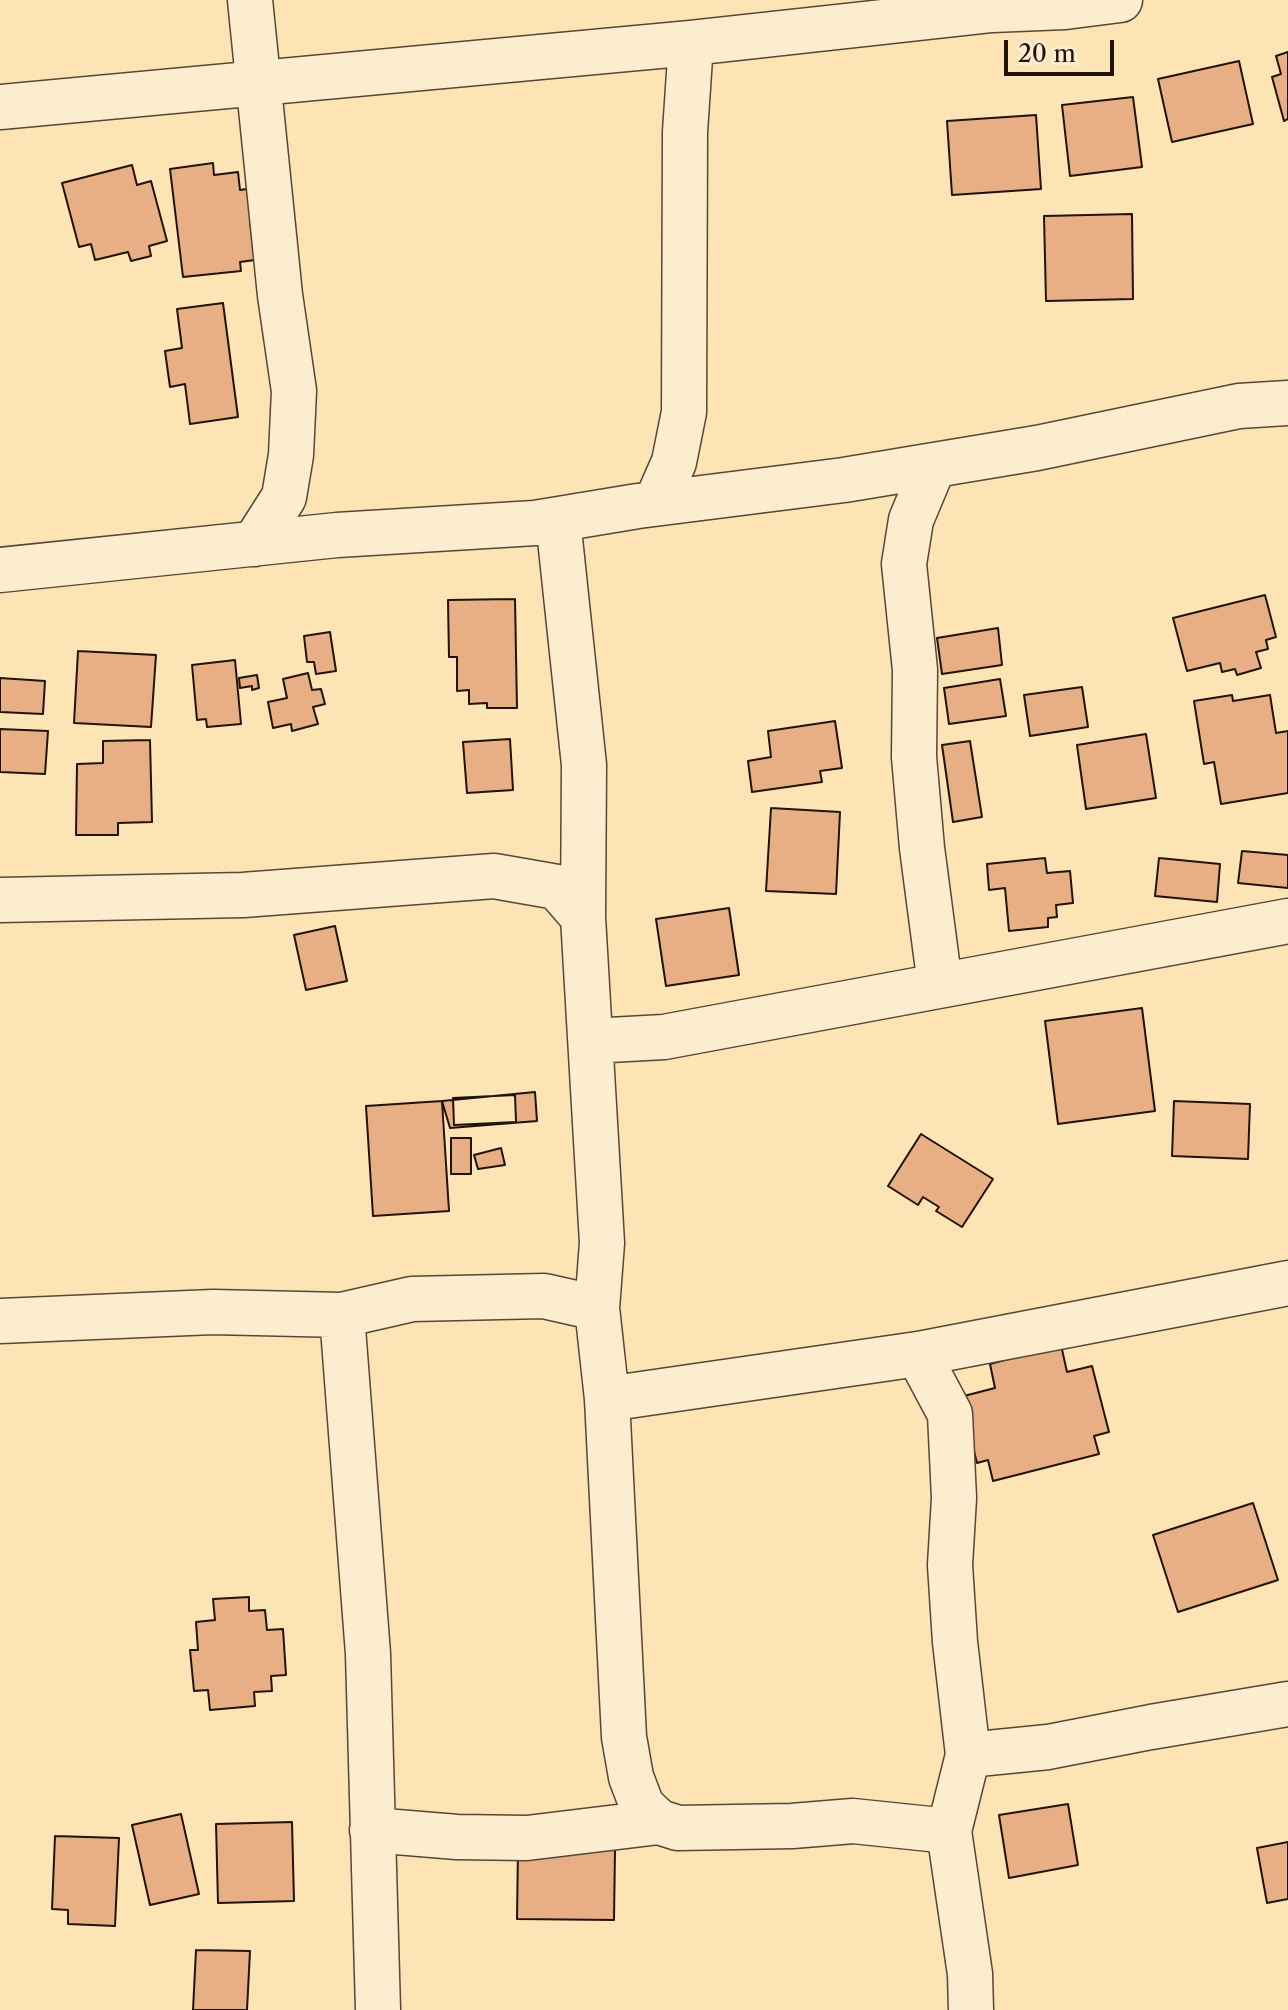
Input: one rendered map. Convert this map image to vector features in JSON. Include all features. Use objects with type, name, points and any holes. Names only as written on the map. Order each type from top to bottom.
[{"type":"street","points":[[250,0],[294,391],[291,455],[284,497],[254,544]]},
{"type":"street","points":[[0,107],[1120,0]]},
{"type":"street","points":[[656,503],[674,462],[684,412],[685,132],[691,43]]},
{"type":"street","points":[[0,570],[337,535],[535,523],[656,503],[844,480],[1037,448],[1239,406],[1288,403]]},
{"type":"street","points":[[934,465],[911,520],[904,564],[915,670],[914,757],[940,985]]},
{"type":"street","points":[[558,520],[584,765],[583,917],[602,1243],[597,1308],[607,1399],[624,1737],[631,1777],[642,1806],[659,1822]]},
{"type":"street","points":[[0,900],[243,895],[494,876],[557,887],[583,917]]},
{"type":"street","points":[[591,1041],[664,1037],[1288,921]]},
{"type":"street","points":[[607,1399],[918,1354],[1288,1283]]},
{"type":"street","points":[[0,1321],[213,1312],[342,1315],[412,1299],[544,1296],[597,1308]]},
{"type":"street","points":[[342,1315],[368,1654],[378,2010]]},
{"type":"street","points":[[918,1354],[950,1414],[954,1498],[950,1565],[968,1755],[949,1831],[970,1974],[971,2010]]},
{"type":"street","points":[[968,1755],[1048,1747],[1288,1704]]},
{"type":"street","points":[[372,1830],[457,1837],[527,1838],[659,1822],[678,1828],[792,1826],[853,1821],[949,1831]]},
{"type":"building","points":[[1288,52],[1288,119],[1284,121],[1272,77],[1281,74],[1276,56]]},
{"type":"building","points":[[1239,61],[1253,124],[1172,142],[1158,79]]},
{"type":"building","points":[[1133,97],[1142,167],[1070,176],[1062,105]]},
{"type":"building","points":[[1036,115],[1041,189],[952,195],[947,121]]},
{"type":"building","points":[[213,163],[214,175],[238,172],[240,190],[254,188],[258,221],[250,221],[255,260],[240,262],[241,271],[183,277],[170,169]]},
{"type":"building","points":[[132,165],[137,185],[151,181],[167,241],[149,246],[151,256],[131,261],[128,252],[95,260],[91,244],[79,247],[62,183]]},
{"type":"building","points":[[1132,214],[1133,299],[1046,301],[1044,216]]},
{"type":"building","points":[[223,303],[238,417],[190,424],[185,384],[170,387],[165,351],[182,348],[177,309]]},
{"type":"building","points":[[1265,595],[1276,637],[1266,640],[1268,649],[1256,652],[1261,668],[1237,675],[1235,669],[1222,672],[1220,663],[1187,671],[1173,618]]},
{"type":"building","points":[[515,599],[517,708],[487,708],[487,703],[469,704],[469,690],[457,691],[457,657],[449,657],[448,600]]},
{"type":"building","points":[[998,628],[1002,665],[942,674],[937,638]]},
{"type":"building","points":[[330,632],[336,671],[316,674],[314,662],[307,662],[304,636]]},
{"type":"building","points":[[78,651],[156,655],[151,727],[74,723]]},
{"type":"building","points":[[235,660],[241,724],[207,727],[206,719],[197,720],[192,665]]},
{"type":"building","points":[[308,673],[312,690],[321,689],[325,704],[313,707],[318,724],[292,731],[291,724],[273,728],[268,702],[287,698],[283,679]]},
{"type":"building","points":[[257,675],[259,688],[240,688],[239,678]]},
{"type":"building","points":[[0,678],[45,681],[43,714],[0,712]]},
{"type":"building","points":[[1000,679],[1006,716],[949,724],[944,688]]},
{"type":"building","points":[[1082,687],[1088,727],[1030,736],[1024,695]]},
{"type":"building","points":[[1232,695],[1233,701],[1270,695],[1276,733],[1288,731],[1288,793],[1221,804],[1214,762],[1204,764],[1194,701]]},
{"type":"building","points":[[835,721],[842,768],[820,771],[822,782],[752,792],[748,761],[771,757],[768,731]]},
{"type":"building","points":[[0,729],[48,731],[45,774],[0,772]]},
{"type":"building","points":[[1146,734],[1156,798],[1086,809],[1077,745]]},
{"type":"building","points":[[510,739],[513,790],[467,793],[463,742]]},
{"type":"building","points":[[150,740],[152,822],[118,823],[118,835],[76,835],[77,764],[103,763],[103,741]]},
{"type":"building","points":[[970,741],[982,817],[953,822],[942,745]]},
{"type":"building","points":[[771,808],[840,812],[836,894],[766,891]]},
{"type":"building","points":[[1242,851],[1288,855],[1288,888],[1238,883]]},
{"type":"building","points":[[1045,858],[1047,873],[1070,871],[1073,903],[1056,905],[1057,917],[1048,918],[1048,927],[1009,931],[1005,888],[989,890],[987,864]]},
{"type":"building","points":[[1159,858],[1220,864],[1217,902],[1155,896]]},
{"type":"building","points":[[729,908],[739,975],[666,986],[656,919]]},
{"type":"building","points":[[335,926],[347,981],[306,990],[294,935]]},
{"type":"building","points":[[1142,1008],[1155,1111],[1058,1124],[1045,1021]]},
{"type":"building","points":[[535,1092],[537,1121],[450,1128],[442,1101]]},
{"type":"building","points":[[515,1095],[516,1122],[454,1125],[453,1098]]},
{"type":"building","points":[[442,1101],[449,1211],[373,1216],[366,1106]]},
{"type":"building","points":[[1174,1101],[1250,1104],[1248,1159],[1172,1156]]},
{"type":"building","points":[[921,1134],[993,1179],[962,1227],[936,1211],[939,1207],[923,1197],[918,1205],[888,1186]]},
{"type":"building","points":[[451,1138],[471,1138],[471,1174],[451,1174]]},
{"type":"building","points":[[501,1148],[505,1165],[478,1169],[474,1155]]},
{"type":"building","points":[[1061,1345],[1067,1372],[1092,1366],[1109,1432],[1094,1436],[1099,1454],[993,1481],[988,1460],[977,1463],[960,1397],[995,1388],[990,1364]]},
{"type":"building","points":[[1253,1503],[1278,1580],[1178,1612],[1153,1535]]},
{"type":"building","points":[[249,1597],[249,1611],[265,1610],[267,1630],[283,1629],[286,1675],[271,1676],[272,1691],[254,1692],[255,1706],[210,1710],[208,1690],[194,1691],[190,1650],[198,1650],[196,1622],[215,1620],[213,1599]]},
{"type":"building","points":[[1068,1804],[1078,1865],[1009,1878],[999,1815]]},
{"type":"building","points":[[181,1814],[199,1894],[150,1905],[132,1825]]},
{"type":"building","points":[[292,1822],[294,1901],[218,1903],[216,1824]]},
{"type":"building","points":[[55,1836],[119,1838],[115,1926],[68,1924],[68,1910],[52,1909]]},
{"type":"building","points":[[1288,1842],[1288,1899],[1267,1903],[1257,1848]]},
{"type":"building","points":[[518,1848],[615,1849],[614,1920],[517,1919]]},
{"type":"building","points":[[196,1950],[250,1951],[247,2010],[193,2010]]}]
